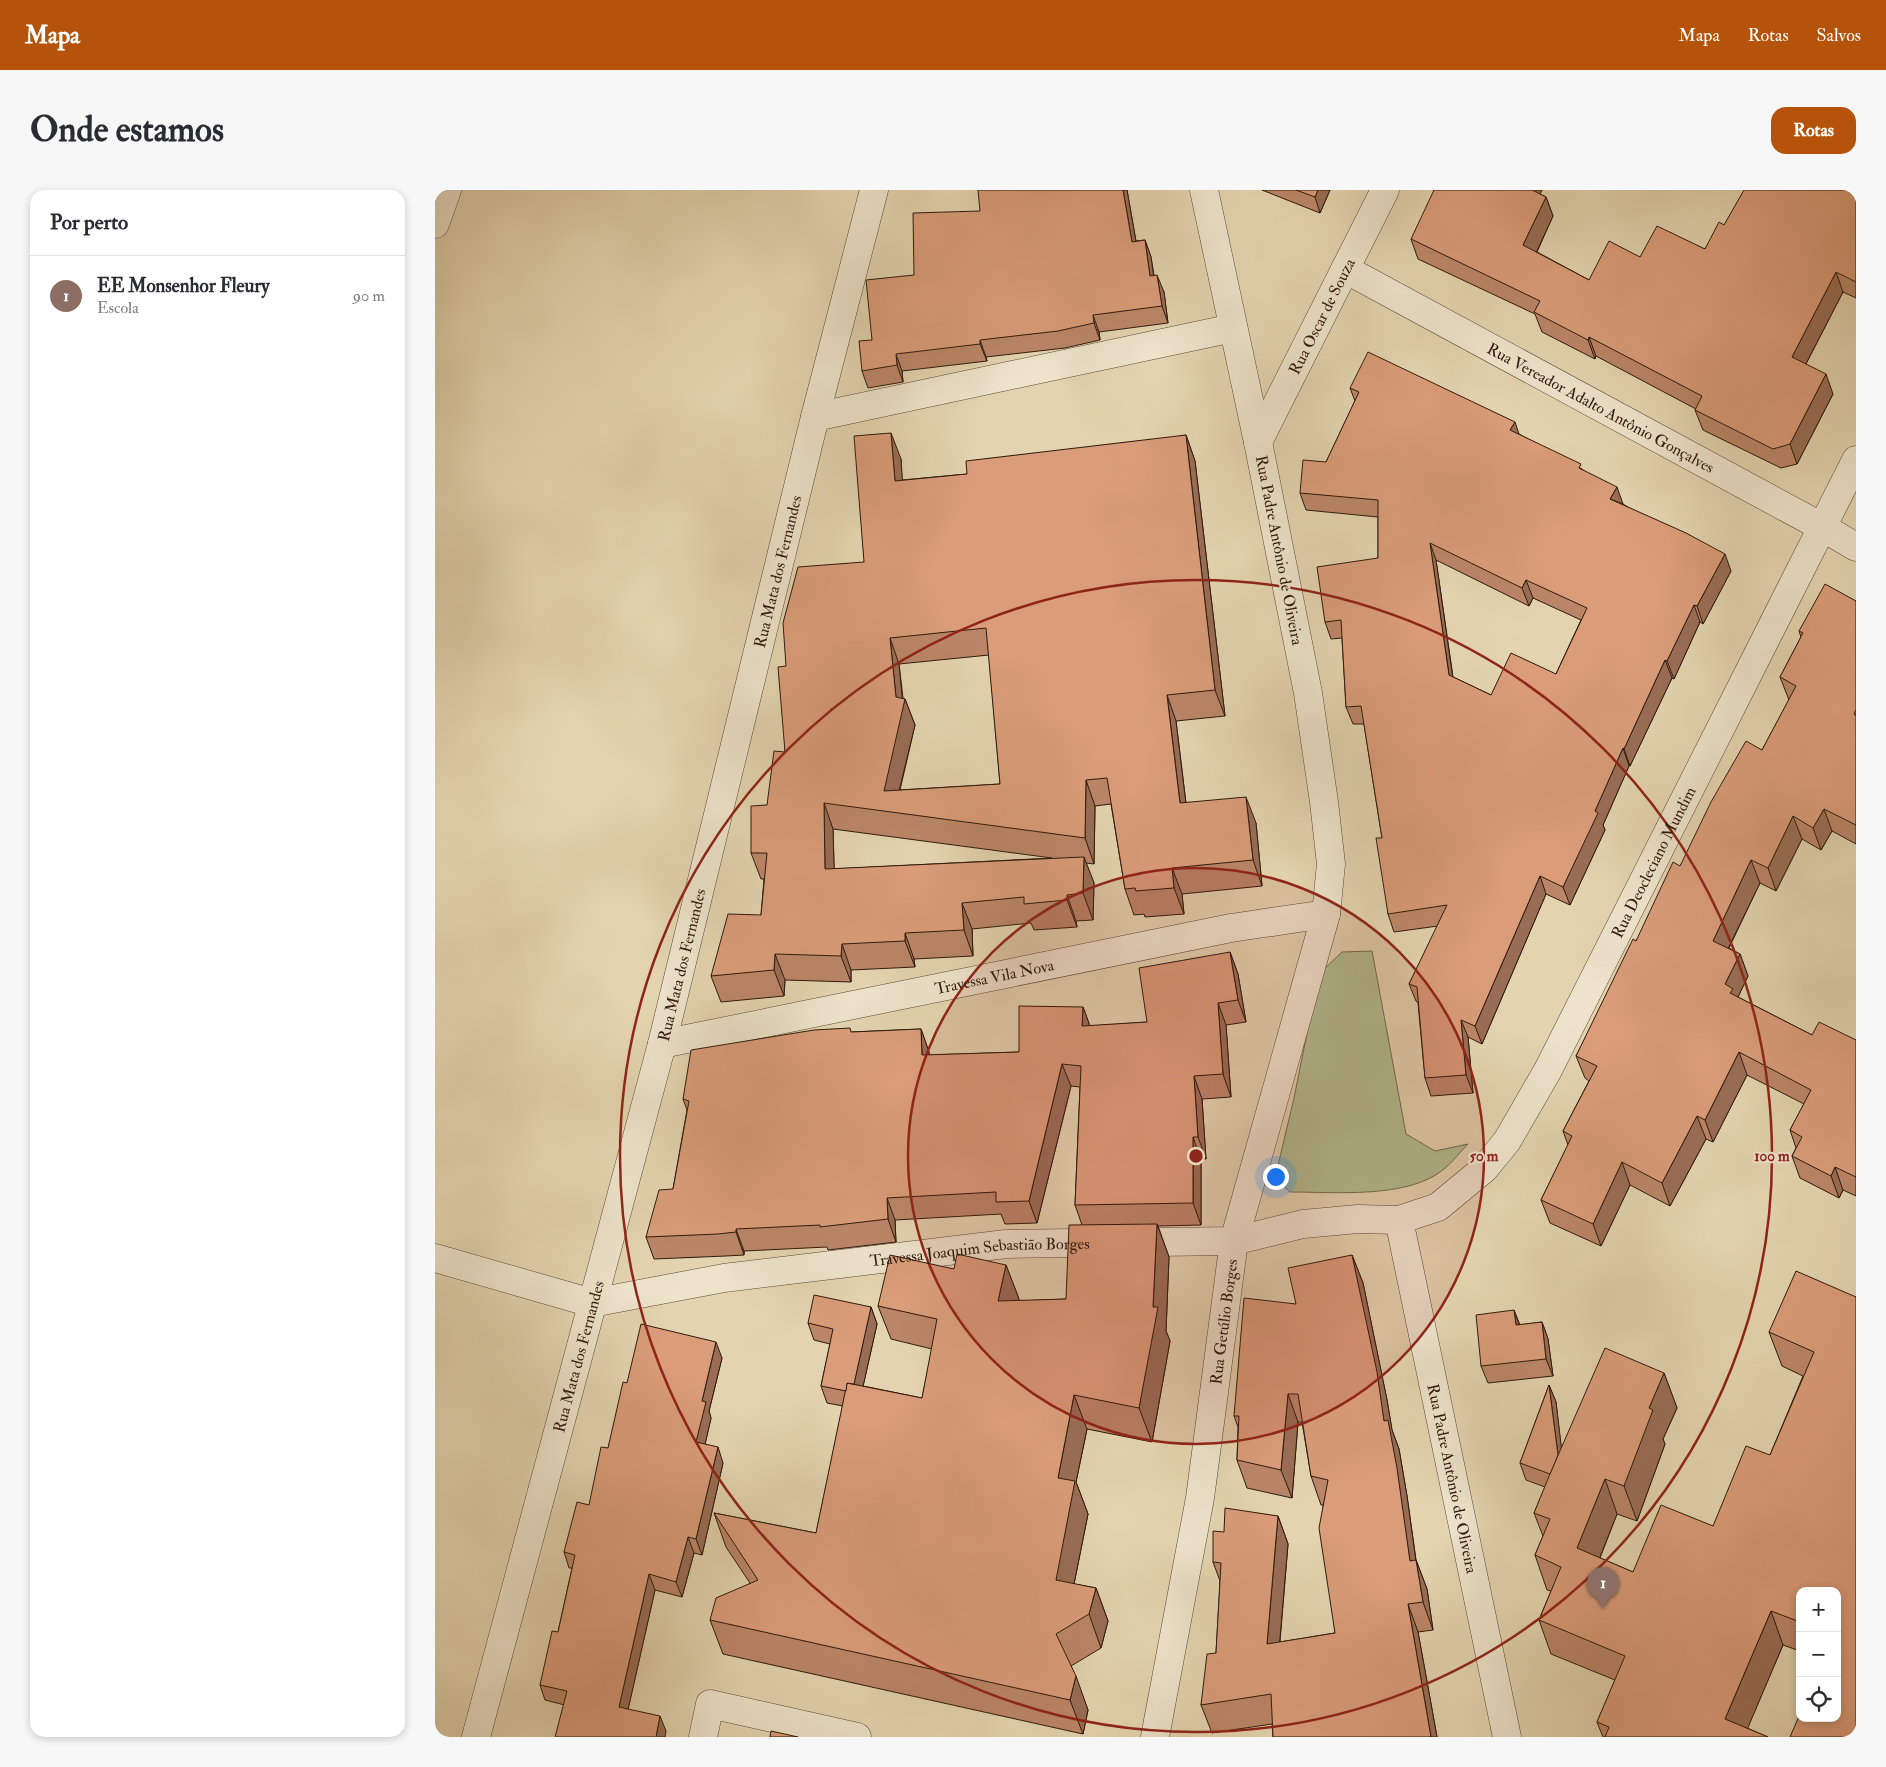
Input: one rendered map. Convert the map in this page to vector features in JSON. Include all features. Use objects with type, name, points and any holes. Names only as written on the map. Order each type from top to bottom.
[{"type":"street","points":[[435,224],[447,190]]},
{"type":"street","name":"Rua Mata dos Fernandes","points":[[476,1737],[662,1044],[815,417],[874,190]]},
{"type":"street","name":"Rua Padre Antônio de Oliveira","points":[[1204,190],[1258,442],[1308,693],[1323,793],[1331,864],[1326,914]]},
{"type":"street","name":"Rua Oscar de Souza","points":[[1258,442],[1385,190]]},
{"type":"street","name":"Rua Vereador Adalto Antônio Gonçalves","points":[[1345,269],[1856,547]]},
{"type":"street","points":[[815,417],[1233,328]]},
{"type":"street","name":"Rua Deocleciano Mundim","points":[[1399,1220],[1438,1207],[1484,1169],[1507,1140],[1548,1070],[1856,460]]},
{"type":"street","name":"Travessa Vila Nova","points":[[662,1044],[1231,928],[1326,914]]},
{"type":"street","name":"Rua Getúlio Borges","points":[[1155,1737],[1200,1498],[1235,1241],[1326,914]]},
{"type":"street","name":"Travessa Joaquim Sebastião Borges","points":[[592,1303],[724,1278],[1006,1244],[1235,1241],[1303,1224],[1358,1219],[1399,1220]]},
{"type":"street","name":"Rua Padre Antônio de Oliveira","points":[[1399,1220],[1507,1737]]},
{"type":"street","points":[[435,1258],[592,1303]]},
{"type":"street","points":[[703,1737],[710,1704],[857,1737]]},
{"type":"green space","points":[[1372,951],[1406,1134],[1435,1151],[1468,1144],[1444,1169],[1429,1179],[1411,1185],[1370,1192],[1290,1192],[1275,1178],[1294,1098],[1319,974],[1342,952]]},
{"type":"building","points":[[978,190],[1123,190],[1132,242],[1145,240],[1150,276],[1157,275],[1162,306],[1093,315],[1094,323],[1058,331],[980,340],[980,344],[896,354],[897,365],[862,371],[859,341],[872,340],[866,280],[914,275],[913,213],[980,211]]},
{"type":"building","points":[[1296,190],[1318,190],[1315,197]]},
{"type":"building","points":[[1434,190],[1532,190],[1546,197],[1523,245],[1589,280],[1609,241],[1640,257],[1657,226],[1705,249],[1719,222],[1724,225],[1744,190],[1856,190],[1856,282],[1836,272],[1792,357],[1826,374],[1790,444],[1773,449],[1695,410],[1702,396],[1589,337],[1588,340],[1534,312],[1540,301],[1411,239]]},
{"type":"building","points":[[1368,352],[1515,422],[1510,430],[1581,464],[1579,468],[1617,487],[1610,499],[1686,533],[1725,554],[1697,606],[1694,605],[1667,661],[1665,660],[1623,748],[1595,811],[1598,813],[1563,887],[1540,876],[1475,1026],[1461,1020],[1466,1075],[1425,1078],[1417,987],[1409,984],[1447,905],[1388,914],[1376,838],[1382,838],[1361,706],[1346,707],[1341,620],[1325,622],[1317,567],[1378,558],[1378,500],[1300,493],[1303,460],[1326,462],[1359,392],[1350,388]],"holes":[[[1430,543],[1522,588],[1526,580],[1587,608],[1556,674],[1511,653],[1491,695],[1449,675]]]},
{"type":"building","points":[[891,433],[895,481],[967,474],[966,461],[1186,435],[1215,690],[1167,695],[1180,803],[1246,797],[1253,860],[1172,868],[1174,888],[1136,891],[1135,888],[1125,889],[1107,778],[1086,780],[1085,838],[824,803],[825,869],[1084,857],[1083,893],[1067,895],[1067,900],[1024,904],[1024,897],[962,903],[964,930],[905,933],[905,941],[842,944],[841,956],[775,954],[774,970],[711,976],[728,914],[761,915],[767,853],[751,853],[751,806],[767,805],[774,751],[785,752],[778,667],[786,666],[783,623],[798,567],[864,562],[854,436]],"holes":[[[986,628],[1000,784],[884,791],[905,699],[896,697],[890,638]]]},
{"type":"building","points":[[1825,584],[1856,601],[1856,710],[1854,714],[1856,716],[1856,825],[1824,809],[1813,828],[1793,816],[1768,868],[1751,860],[1713,941],[1740,954],[1725,984],[1733,989],[1730,993],[1812,1035],[1819,1022],[1856,1040],[1856,1177],[1835,1167],[1831,1176],[1792,1156],[1802,1137],[1790,1130],[1811,1090],[1739,1052],[1705,1120],[1697,1116],[1662,1183],[1622,1162],[1593,1224],[1541,1200],[1572,1136],[1563,1131],[1597,1066],[1576,1056],[1633,939],[1636,941],[1673,862],[1680,866],[1711,802],[1746,741],[1762,750],[1796,686],[1780,677],[1803,633],[1799,631]]},
{"type":"building","points":[[1230,952],[1238,1000],[1218,1003],[1223,1074],[1194,1076],[1198,1137],[1193,1137],[1193,1203],[1075,1205],[1081,1066],[1062,1064],[1029,1201],[996,1202],[996,1192],[887,1198],[888,1219],[820,1227],[820,1225],[736,1229],[736,1232],[718,1234],[646,1237],[659,1190],[673,1189],[689,1101],[683,1099],[691,1050],[814,1030],[850,1028],[851,1032],[921,1029],[922,1055],[1019,1052],[1019,1006],[1083,1007],[1082,1026],[1147,1022],[1139,968]]},
{"type":"building","points":[[1157,1224],[1153,1307],[1158,1307],[1139,1408],[1074,1395],[1058,1478],[1075,1481],[1056,1580],[1096,1588],[1089,1614],[1056,1634],[1076,1676],[1070,1700],[710,1620],[716,1598],[758,1580],[714,1513],[816,1533],[847,1383],[922,1398],[937,1319],[878,1306],[890,1255],[954,1269],[957,1254],[1006,1265],[998,1301],[1066,1299],[1069,1225]]},
{"type":"building","points":[[1352,1255],[1377,1372],[1384,1421],[1388,1420],[1410,1561],[1416,1560],[1423,1602],[1408,1604],[1431,1737],[1273,1737],[1271,1694],[1201,1705],[1207,1654],[1216,1653],[1221,1563],[1213,1562],[1213,1531],[1224,1532],[1225,1508],[1278,1516],[1267,1644],[1335,1633],[1319,1528],[1328,1480],[1311,1476],[1298,1394],[1288,1394],[1281,1470],[1237,1460],[1239,1416],[1234,1416],[1244,1298],[1296,1304],[1288,1268]]},
{"type":"building","points":[[1796,1271],[1856,1297],[1856,1737],[1790,1737],[1797,1722],[1841,1722],[1841,1587],[1796,1587],[1796,1620],[1771,1611],[1725,1719],[1768,1737],[1605,1737],[1609,1727],[1597,1722],[1625,1656],[1539,1620],[1561,1567],[1535,1555],[1550,1519],[1534,1513],[1605,1348],[1664,1373],[1649,1408],[1653,1410],[1624,1486],[1605,1479],[1577,1548],[1633,1572],[1661,1505],[1713,1526],[1746,1446],[1770,1455],[1814,1352],[1769,1332]]},
{"type":"building","points":[[814,1295],[871,1307],[854,1384],[847,1383],[846,1391],[821,1386],[833,1329],[808,1323]]},
{"type":"building","points":[[1514,1310],[1516,1325],[1542,1322],[1546,1359],[1481,1366],[1476,1315]]},
{"type":"building","points":[[641,1324],[716,1342],[702,1401],[706,1402],[696,1442],[718,1447],[696,1539],[688,1537],[676,1582],[649,1574],[619,1707],[660,1716],[656,1737],[555,1737],[567,1691],[540,1685],[552,1631],[558,1632],[575,1555],[564,1552],[577,1502],[589,1505],[601,1447],[608,1448],[623,1382],[627,1383]]},
{"type":"building","points":[[1549,1385],[1558,1455],[1550,1474],[1520,1463]]},
{"type":"building","points":[[771,1731],[798,1737],[770,1737]]},
{"type":"place","name":"EE Monsenhor Fleury","points":[[1603,1608]]}]
